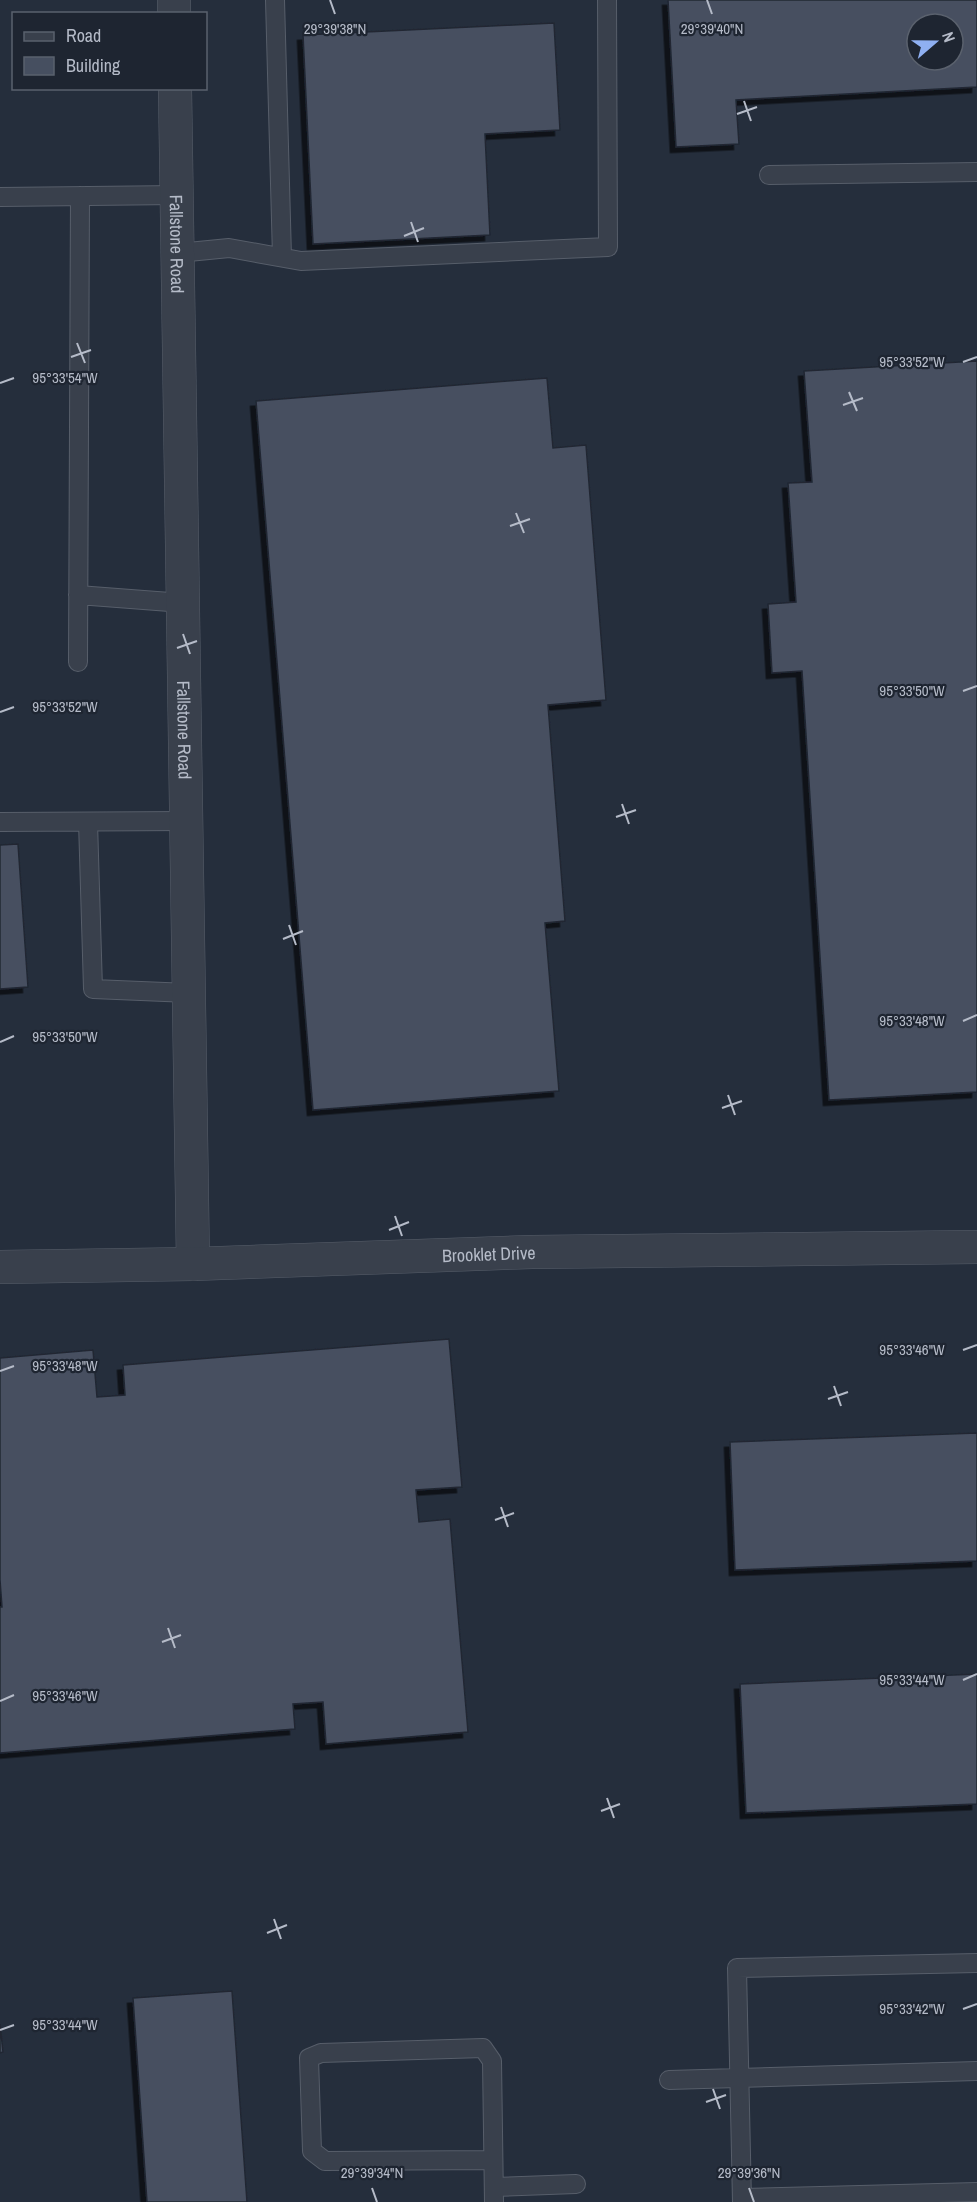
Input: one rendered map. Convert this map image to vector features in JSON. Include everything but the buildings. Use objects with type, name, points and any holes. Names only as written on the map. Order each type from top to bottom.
[{"type":"street","name":"Fallstone Road","points":[[175,90],[193,1264]]},
{"type":"street","name":"Brooklet Drive","points":[[0,1267],[193,1264],[532,1252],[977,1247]]},
{"type":"lane","points":[[275,0],[282,257]]},
{"type":"lane","points":[[178,253],[229,248],[301,261],[609,247],[607,0]]},
{"type":"lane","points":[[769,175],[977,172]]},
{"type":"lane","points":[[0,197],[177,195]]},
{"type":"lane","points":[[78,662],[80,196]]},
{"type":"lane","points":[[78,595],[183,603]]},
{"type":"lane","points":[[0,822],[187,821]]},
{"type":"lane","points":[[88,822],[93,989],[189,993]]},
{"type":"lane","points":[[977,1963],[737,1968],[742,2200],[977,2192]]},
{"type":"lane","points":[[493,2160],[325,2161],[312,2151],[309,2058],[321,2053],[483,2048],[492,2061],[494,2195],[576,2184]]},
{"type":"lane","points":[[669,2080],[977,2071]]}]
